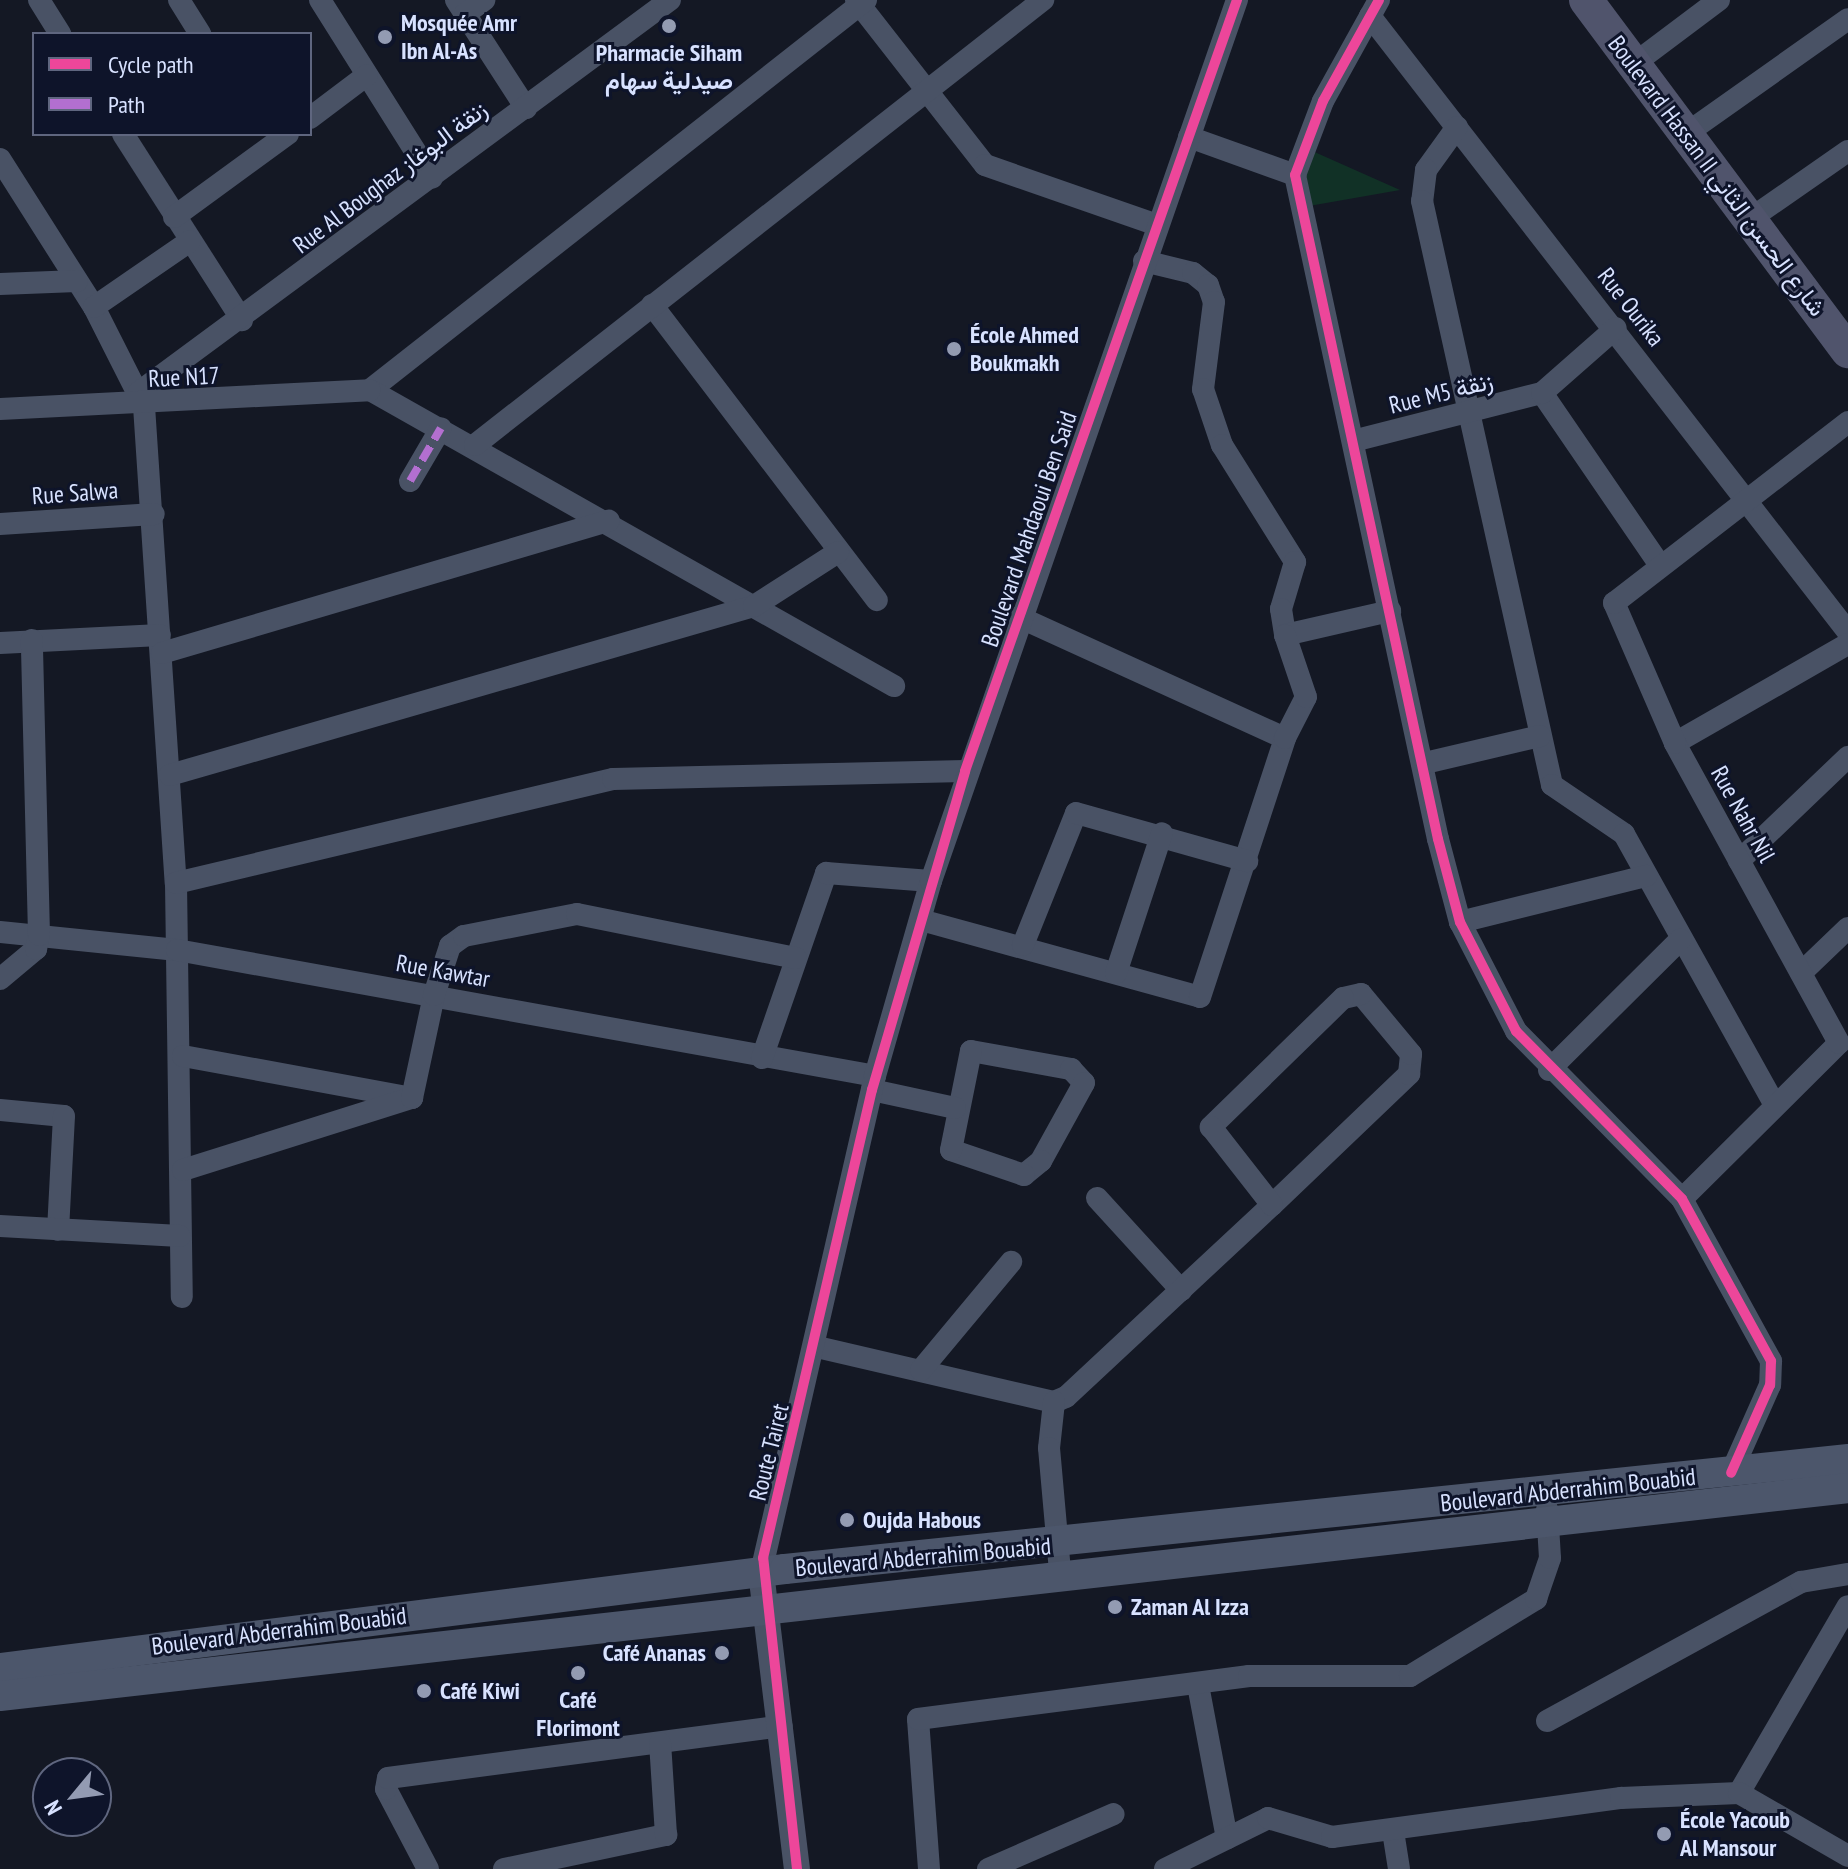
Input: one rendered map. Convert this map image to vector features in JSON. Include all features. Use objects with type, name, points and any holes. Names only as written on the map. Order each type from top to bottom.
[{"type":"main road","name":"Boulevard Hassan II شارع الحسن الثاني","points":[[1586,0],[1848,351]]},
{"type":"main road","name":"Boulevard Abderrahim Bouabid","points":[[1547,1506],[1731,1473],[1848,1459]]},
{"type":"main road","name":"Boulevard Abderrahim Bouabid","points":[[0,1696],[765,1604],[1059,1558],[1547,1506],[1848,1488]]},
{"type":"main road","name":"Boulevard Abderrahim Bouabid","points":[[0,1668],[761,1572],[1059,1558]]},
{"type":"street","points":[[39,0],[59,32]]},
{"type":"street","points":[[179,0],[199,32]]},
{"type":"street","points":[[320,0],[432,178]]},
{"type":"street","points":[[484,0],[461,7],[526,108]]},
{"type":"street","name":"Rue Al Boughaz زنقة البوغاز","points":[[141,399],[670,0]]},
{"type":"street","points":[[475,445],[1043,0]]},
{"type":"street","name":"Boulevard Mahdaoui Ben Said","points":[[873,1083],[965,771],[1237,0]]},
{"type":"street","points":[[1635,63],[1719,0]]},
{"type":"street","points":[[894,686],[475,445],[370,390],[861,2],[985,165],[1157,225]]},
{"type":"street","points":[[1375,8],[1323,101],[1295,175],[1460,922],[1485,981],[1549,1070],[1682,1199],[1771,1361],[1770,1385],[1731,1473]]},
{"type":"street","name":"Rue Ourika","points":[[1375,8],[1457,127],[1616,328],[1745,502],[1848,632]]},
{"type":"street","points":[[1687,133],[1848,19]]},
{"type":"street","points":[[312,116],[367,75]]},
{"type":"street","points":[[1457,127],[1426,170],[1422,201],[1540,736],[1557,792],[1612,819],[1773,1102],[1682,1199]]},
{"type":"street","points":[[124,136],[242,320]]},
{"type":"street","points":[[1189,137],[1295,175]]},
{"type":"street","points":[[174,217],[275,138]]},
{"type":"street","points":[[1750,219],[1848,151]]},
{"type":"street","points":[[0,159],[94,307],[141,399],[154,514],[176,883],[183,1056],[182,1297]]},
{"type":"street","points":[[94,307],[190,241]]},
{"type":"street","points":[[921,920],[1023,945],[1200,997],[1285,738],[1306,697],[1285,635],[1281,609],[1295,562],[1222,445],[1203,389],[1214,302],[1208,285],[1193,273],[1144,261]]},
{"type":"street","points":[[0,284],[77,281]]},
{"type":"street","points":[[652,305],[877,600]]},
{"type":"street","points":[[1616,328],[1542,393],[1659,564],[1848,422]]},
{"type":"street","name":"Rue N17","points":[[0,409],[141,399],[370,390]]},
{"type":"street","name":"Rue M5 زنقة","points":[[1353,441],[1470,415],[1542,393]]},
{"type":"street","points":[[410,481],[441,428]]},
{"type":"street","name":"Rue Salwa","points":[[0,524],[154,514]]},
{"type":"street","points":[[0,643],[32,640],[161,644],[609,521]]},
{"type":"street","points":[[170,775],[754,606],[838,552]]},
{"type":"street","name":"Rue Nahr Nil","points":[[1659,564],[1614,603],[1675,743],[1839,1043],[1773,1102]]},
{"type":"street","points":[[1285,635],[1390,611]]},
{"type":"street","points":[[1019,617],[1285,738]]},
{"type":"street","points":[[0,979],[36,949],[39,935],[32,640]]},
{"type":"street","points":[[1675,743],[1848,644]]},
{"type":"street","points":[[1425,763],[1540,736]]},
{"type":"street","points":[[1739,861],[1848,757]]},
{"type":"street","points":[[176,883],[613,779],[965,771]]},
{"type":"street","points":[[1023,945],[1076,813],[1162,833],[1247,861]]},
{"type":"street","points":[[1116,973],[1162,833]]},
{"type":"street","points":[[762,1058],[826,873],[931,881]]},
{"type":"street","points":[[1460,922],[1646,876]]},
{"type":"street","points":[[412,1098],[434,995],[456,941],[554,915],[796,958]]},
{"type":"street","points":[[1801,973],[1848,928]]},
{"type":"street","name":"Rue Kawtar","points":[[0,932],[177,950],[434,995],[762,1058],[873,1083],[955,1108]]},
{"type":"street","points":[[1549,1070],[1680,940]]},
{"type":"street","points":[[1059,1558],[1049,1448],[1054,1402],[1181,1290],[1272,1205],[1415,1065],[1361,994],[1343,998],[1211,1127],[1272,1205]]},
{"type":"street","points":[[971,1051],[1071,1069],[1084,1083],[1041,1161],[1017,1177],[951,1150],[955,1108],[971,1051]]},
{"type":"street","points":[[183,1056],[412,1098]]},
{"type":"street","name":"Route Tairet","points":[[797,1869],[761,1572],[817,1347],[873,1083]]},
{"type":"street","points":[[183,1170],[412,1098]]},
{"type":"street","points":[[0,1110],[64,1116],[58,1230]]},
{"type":"street","points":[[1097,1198],[1181,1290]]},
{"type":"street","points":[[0,1226],[180,1236]]},
{"type":"street","points":[[921,1370],[1011,1262]]},
{"type":"street","points":[[817,1347],[1054,1402]]},
{"type":"street","points":[[929,1869],[918,1719],[1287,1674],[1392,1679],[1425,1670],[1536,1599],[1550,1558],[1547,1506]]},
{"type":"street","points":[[1547,1721],[1801,1582],[1848,1574]]},
{"type":"street","points":[[1739,1793],[1848,1606]]},
{"type":"street","points":[[1198,1685],[1227,1838]]},
{"type":"street","points":[[428,1869],[386,1789],[388,1778],[782,1726]]},
{"type":"street","points":[[504,1869],[539,1856],[666,1835],[660,1743]]},
{"type":"street","points":[[1165,1869],[1268,1818],[1315,1837],[1393,1831],[1621,1798],[1739,1793],[1848,1856]]},
{"type":"street","points":[[988,1869],[1114,1814]]},
{"type":"street","points":[[1393,1831],[1399,1869]]},
{"type":"green space","points":[[1310,150],[1400,190],[1309,206],[1300,178]]},
{"type":"marked path","points":[[410,481],[441,428]]},
{"type":"cycle path","points":[[797,1869],[763,1558],[872,1090],[965,771],[1237,0]]},
{"type":"cycle path","points":[[1379,0],[1323,101],[1295,175],[1438,839],[1460,922],[1516,1031],[1682,1199],[1771,1361],[1770,1385],[1731,1473]]},
{"type":"place","name":"Pharmacie Siham صيدلية سهام","points":[[669,26]]},
{"type":"place","name":"Mosquée Amr Ibn Al-As","points":[[385,37]]},
{"type":"place","name":"École Ahmed Boukmakh","points":[[954,349]]},
{"type":"place","name":"Oujda Habous","points":[[847,1520]]},
{"type":"place","name":"Zaman Al Izza","points":[[1115,1607]]},
{"type":"place","name":"Café Ananas","points":[[722,1653]]},
{"type":"place","name":"Café Florimont","points":[[578,1673]]},
{"type":"place","name":"Café Kiwi","points":[[424,1691]]},
{"type":"place","name":"École Yacoub Al Mansour","points":[[1664,1834]]}]
